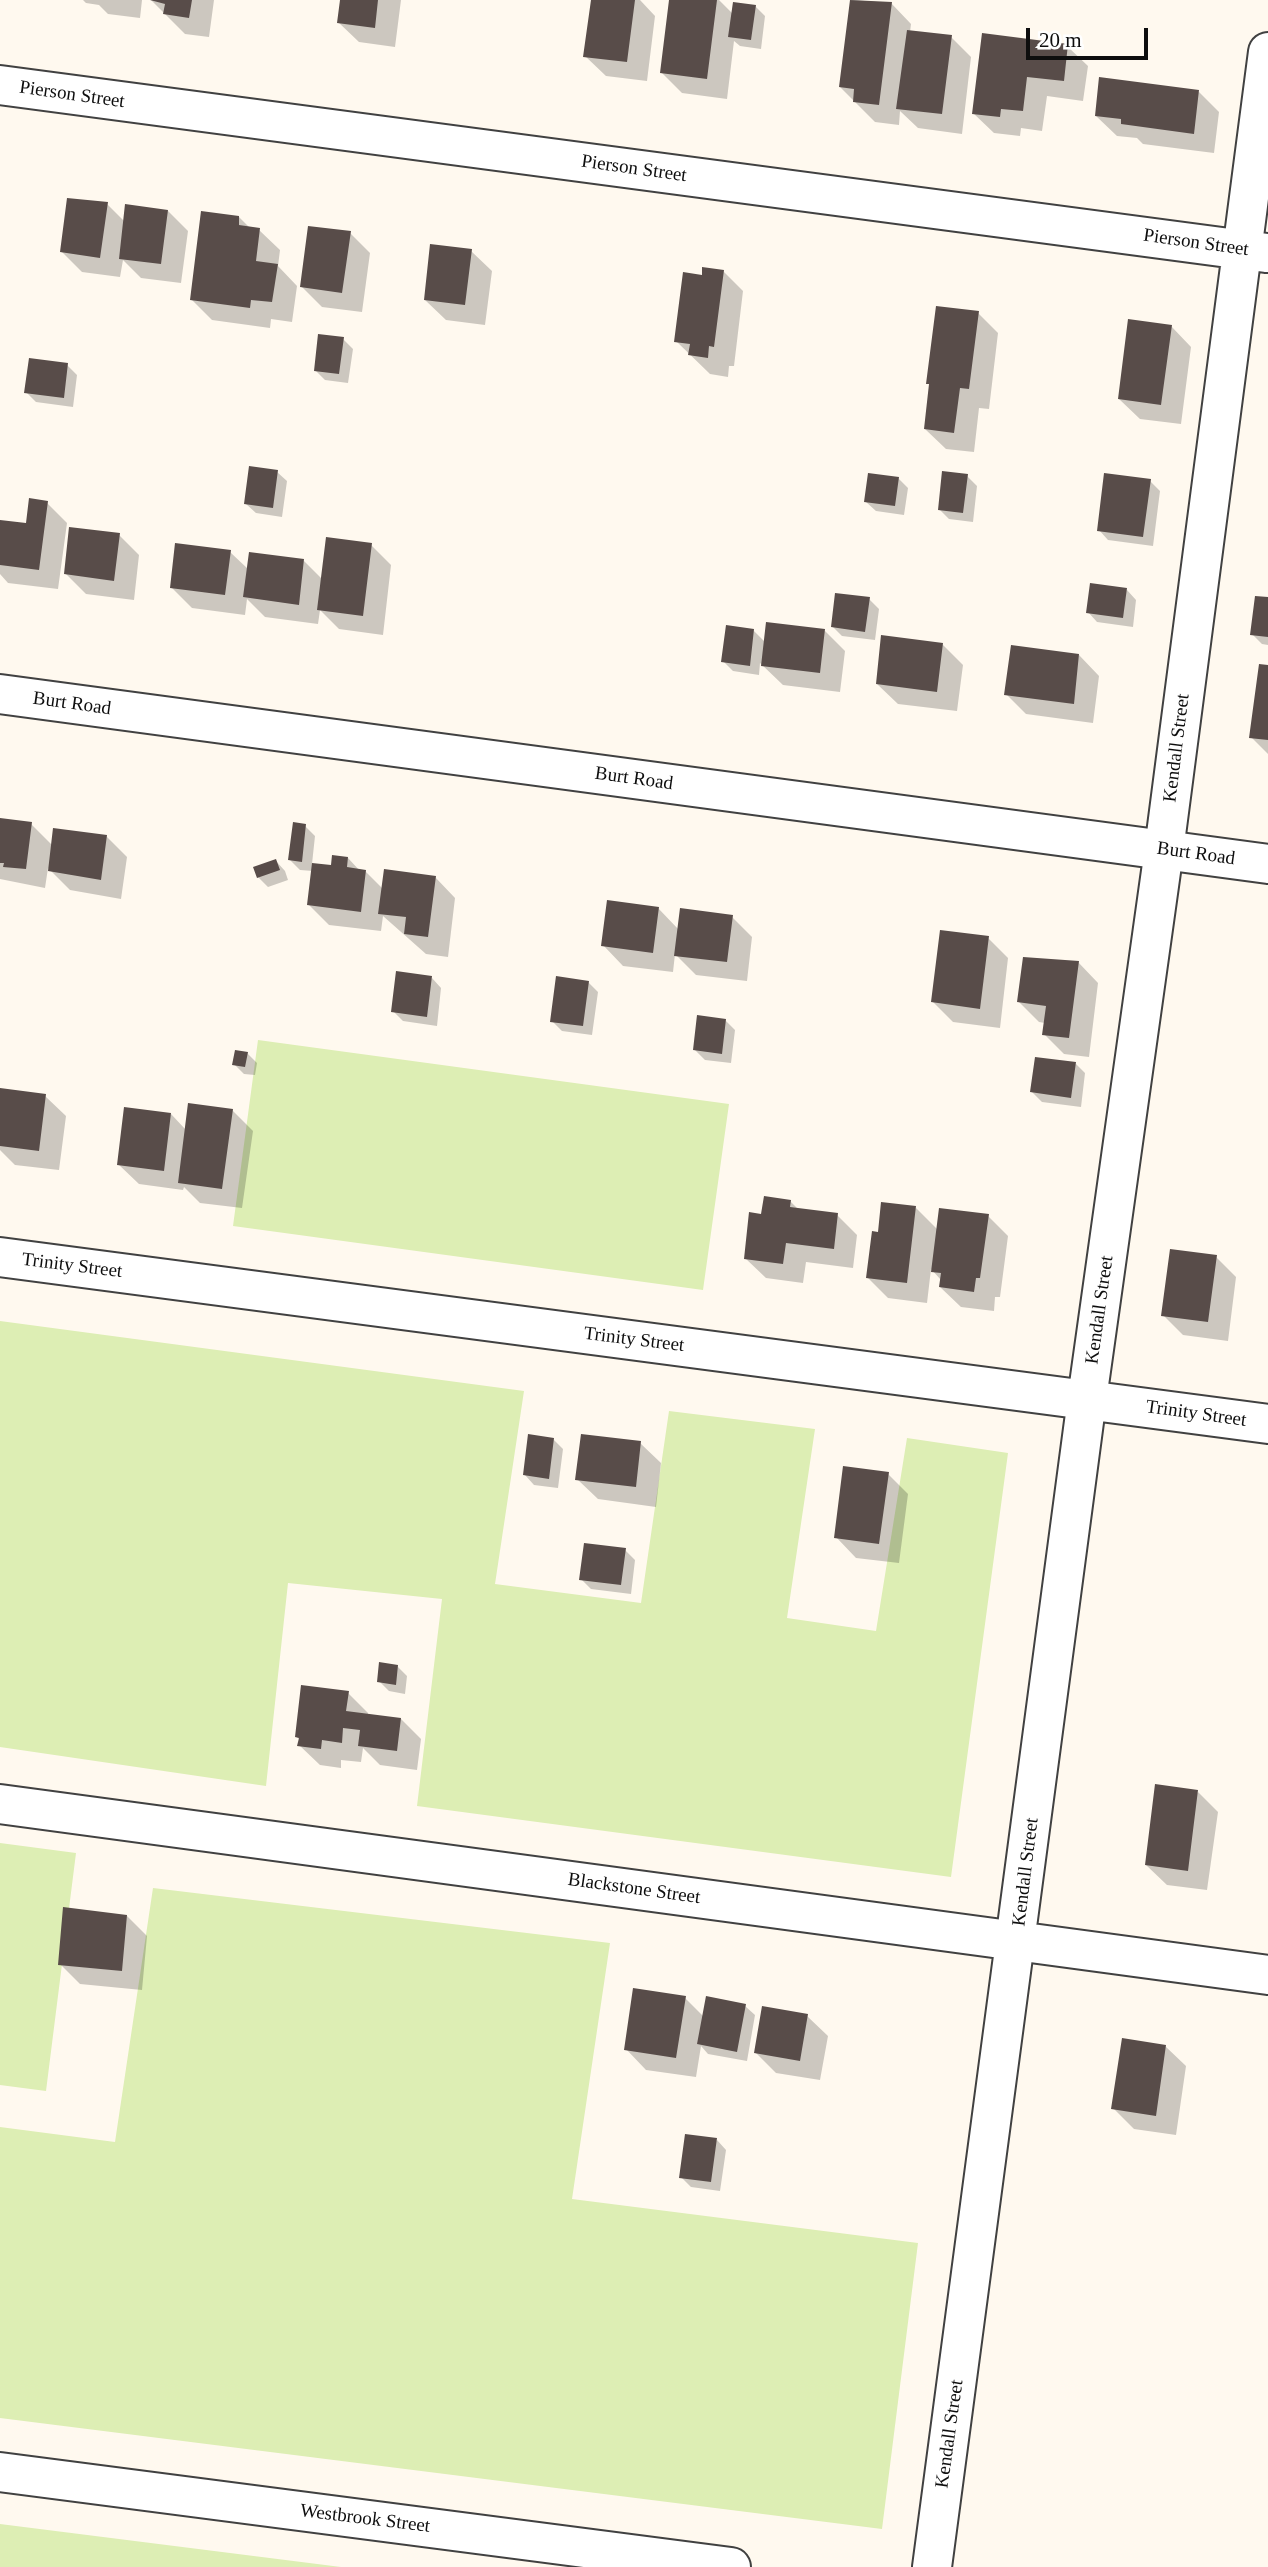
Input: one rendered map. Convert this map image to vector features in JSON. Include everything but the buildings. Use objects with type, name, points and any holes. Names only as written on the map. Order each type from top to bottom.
[{"type":"street","name":"Kendall Street","points":[[932,2567],[1087,1399],[1164,850],[1255,251],[1268,52]]},
{"type":"street","name":"Pierson Street","points":[[0,85],[1255,251]]},
{"type":"street","name":"Burt Road","points":[[0,694],[1268,864]]},
{"type":"street","name":"Trinity Street","points":[[0,1257],[1268,1424]]},
{"type":"street","name":"Blackstone Street","points":[[0,1804],[1268,1975]]},
{"type":"street","name":"Westbrook Street","points":[[0,2472],[731,2567]]},
{"type":"green space","points":[[258,1040],[729,1104],[703,1290],[233,1226]]},
{"type":"green space","points":[[0,1321],[524,1391],[495,1584],[641,1603],[669,1411],[815,1429],[787,1618],[876,1631],[907,1438],[1008,1453],[951,1877],[417,1806],[442,1599],[288,1583],[266,1786],[0,1747]]},
{"type":"green space","points":[[0,1843],[76,1853],[46,2091],[0,2085]]},
{"type":"green space","points":[[153,1888],[610,1943],[572,2199],[918,2243],[882,2529],[0,2418],[0,2127],[115,2142]]},
{"type":"green space","points":[[0,2524],[341,2567],[0,2567]]}]
